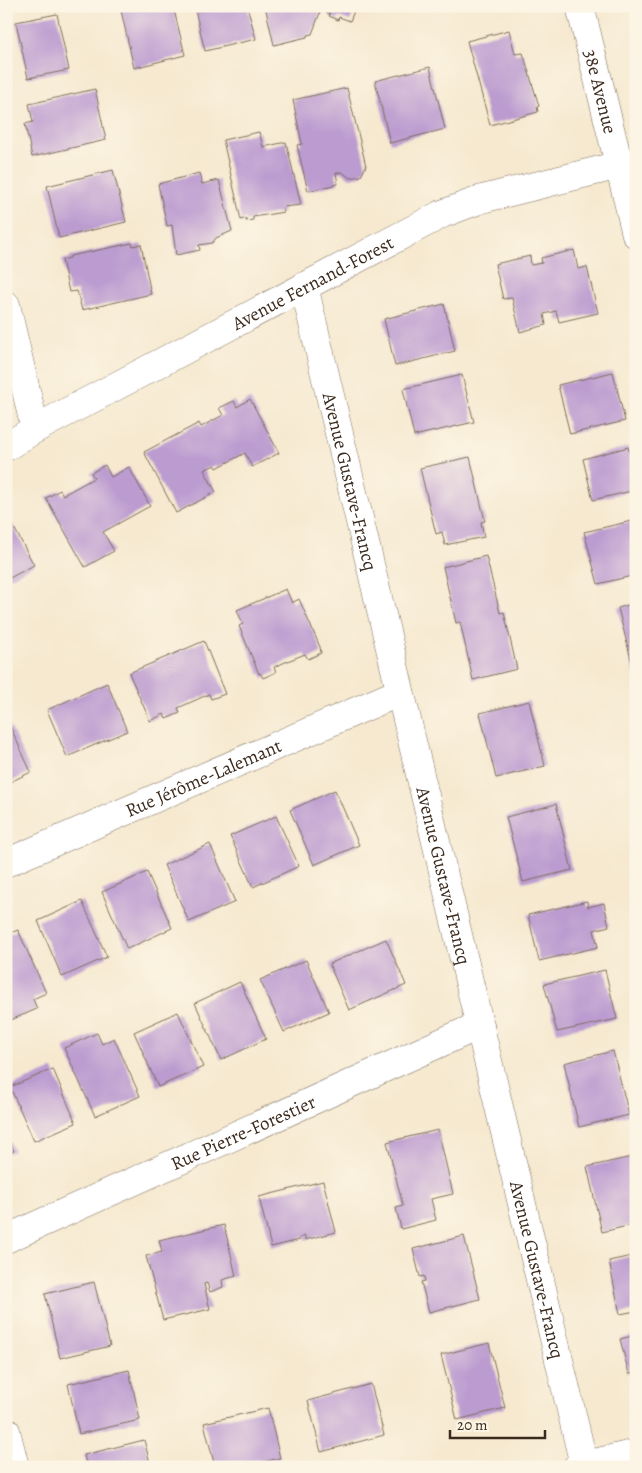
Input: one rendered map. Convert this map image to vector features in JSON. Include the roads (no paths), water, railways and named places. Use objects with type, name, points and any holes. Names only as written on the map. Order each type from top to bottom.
[{"type":"street","name":"38e Avenue","points":[[580,6],[627,164],[636,234]]},
{"type":"street","name":"Avenue Fernand-Forest","points":[[6,447],[35,429],[442,214],[482,198],[627,164]]},
{"type":"street","name":"Avenue Gustave-Francq","points":[[304,286],[480,1025],[580,1466]]},
{"type":"street","points":[[6,305],[35,429]]},
{"type":"street","name":"Rue Jérôme-Lalemant","points":[[6,863],[400,692]]},
{"type":"street","name":"Rue Pierre-Forestier","points":[[6,1239],[480,1025]]},
{"type":"street","points":[[6,1431],[15,1467]]},
{"type":"street","points":[[580,1466],[636,1453]]}]
